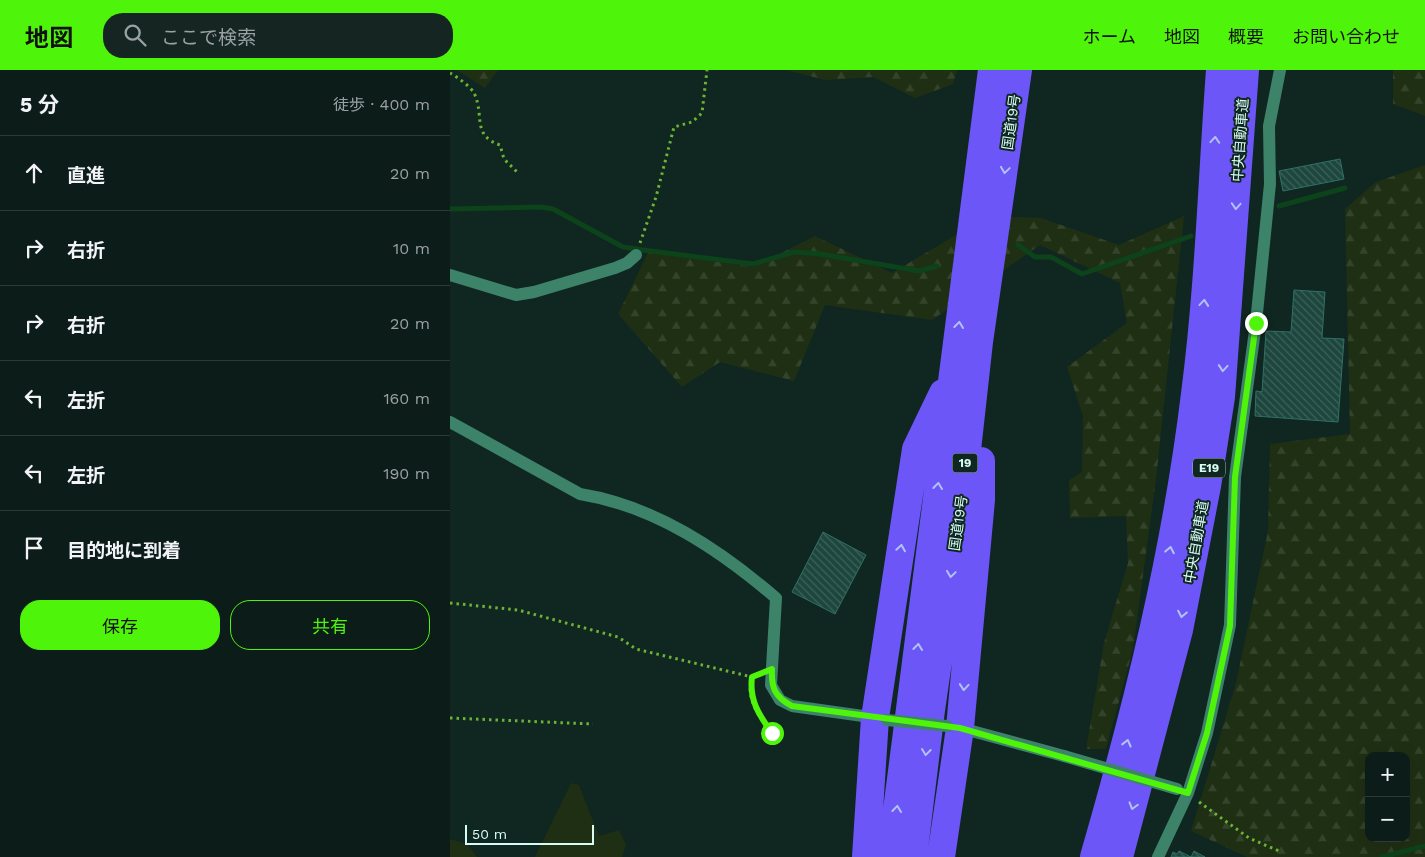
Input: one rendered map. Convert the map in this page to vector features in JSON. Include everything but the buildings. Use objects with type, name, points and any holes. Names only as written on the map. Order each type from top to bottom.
[{"type":"highway","name":"国道19号","points":[[891,857],[992,70]]},
{"type":"highway","name":"国道19号","points":[[913,857],[931,710],[962,495],[979,342],[1018,70]]},
{"type":"highway","name":"中央自動車道","points":[[1094,857],[1127,744],[1156,616],[1182,482],[1195,394],[1205,287],[1220,70]]},
{"type":"highway","name":"中央自動車道","points":[[1119,857],[1179,630],[1208,476],[1220,397],[1245,70]]},
{"type":"highway","points":[[941,857],[954,727],[981,500],[979,342]]},
{"type":"highway","points":[[866,857],[881,719],[916,449],[952,373]]},
{"type":"street","points":[[1158,857],[1182,791],[1207,733],[1230,626],[1235,477],[1256,323],[1270,184],[1269,126],[1280,70]]},
{"type":"street","points":[[450,275],[516,294],[534,292],[615,268],[627,263],[636,255]]},
{"type":"street","points":[[450,422],[580,494],[604,498],[673,525],[738,565],[776,598],[771,685],[780,700],[792,706],[954,727],[1064,756],[1182,791]]},
{"type":"path","points":[[641,242],[656,197],[674,127],[692,122],[702,112],[707,70]]},
{"type":"path","points":[[450,73],[474,93],[480,116],[481,131],[489,141],[500,145],[504,159],[517,172]]},
{"type":"path","points":[[450,603],[518,610],[618,636],[633,646],[670,658],[752,677],[772,669]]},
{"type":"path","points":[[752,677],[750,689],[760,718],[781,742]]},
{"type":"path","points":[[450,718],[593,724]]},
{"type":"path","points":[[1182,791],[1249,838],[1279,851]]},
{"type":"green space","points":[[457,70],[498,70],[485,88]]},
{"type":"green space","points":[[787,70],[957,70],[953,84],[915,98],[873,77],[825,80]]},
{"type":"green space","points":[[1393,70],[1425,70],[1425,116],[1393,104]]},
{"type":"green space","points":[[1425,165],[1425,857],[1247,857],[1191,831],[1236,683],[1268,531],[1270,444],[1350,434],[1345,209],[1376,182]]},
{"type":"green space","points":[[988,216],[1041,218],[1119,245],[1184,216],[1156,479],[1133,649],[1106,749],[1086,749],[1104,643],[1128,563],[1126,516],[1070,518],[1069,480],[1082,472],[1083,416],[1067,367],[1127,323],[1120,283],[1040,245],[932,320],[825,305],[794,381],[720,362],[682,387],[618,314],[649,251],[754,267],[815,236],[892,273]]},
{"type":"green space","points":[[571,783],[579,785],[599,836],[619,830],[626,845],[622,857],[535,857]]},
{"type":"green space","points":[[450,839],[467,844],[477,857],[450,857]]},
{"type":"waterway","points":[[1279,206],[1345,188]]},
{"type":"waterway","points":[[450,209],[541,207],[553,209],[623,247],[753,264],[794,252],[820,254],[919,271],[937,266]]},
{"type":"waterway","points":[[1018,245],[1035,257],[1051,257],[1082,274],[1191,236]]},
{"type":"waterway","points":[[1382,857],[1425,846]]},
{"type":"route","points":[[772,733],[760,718],[750,689],[752,677],[772,669],[771,685],[780,700],[792,706],[960,728],[1064,756],[1188,793],[1207,733],[1230,626],[1235,477],[1256,323]]}]
